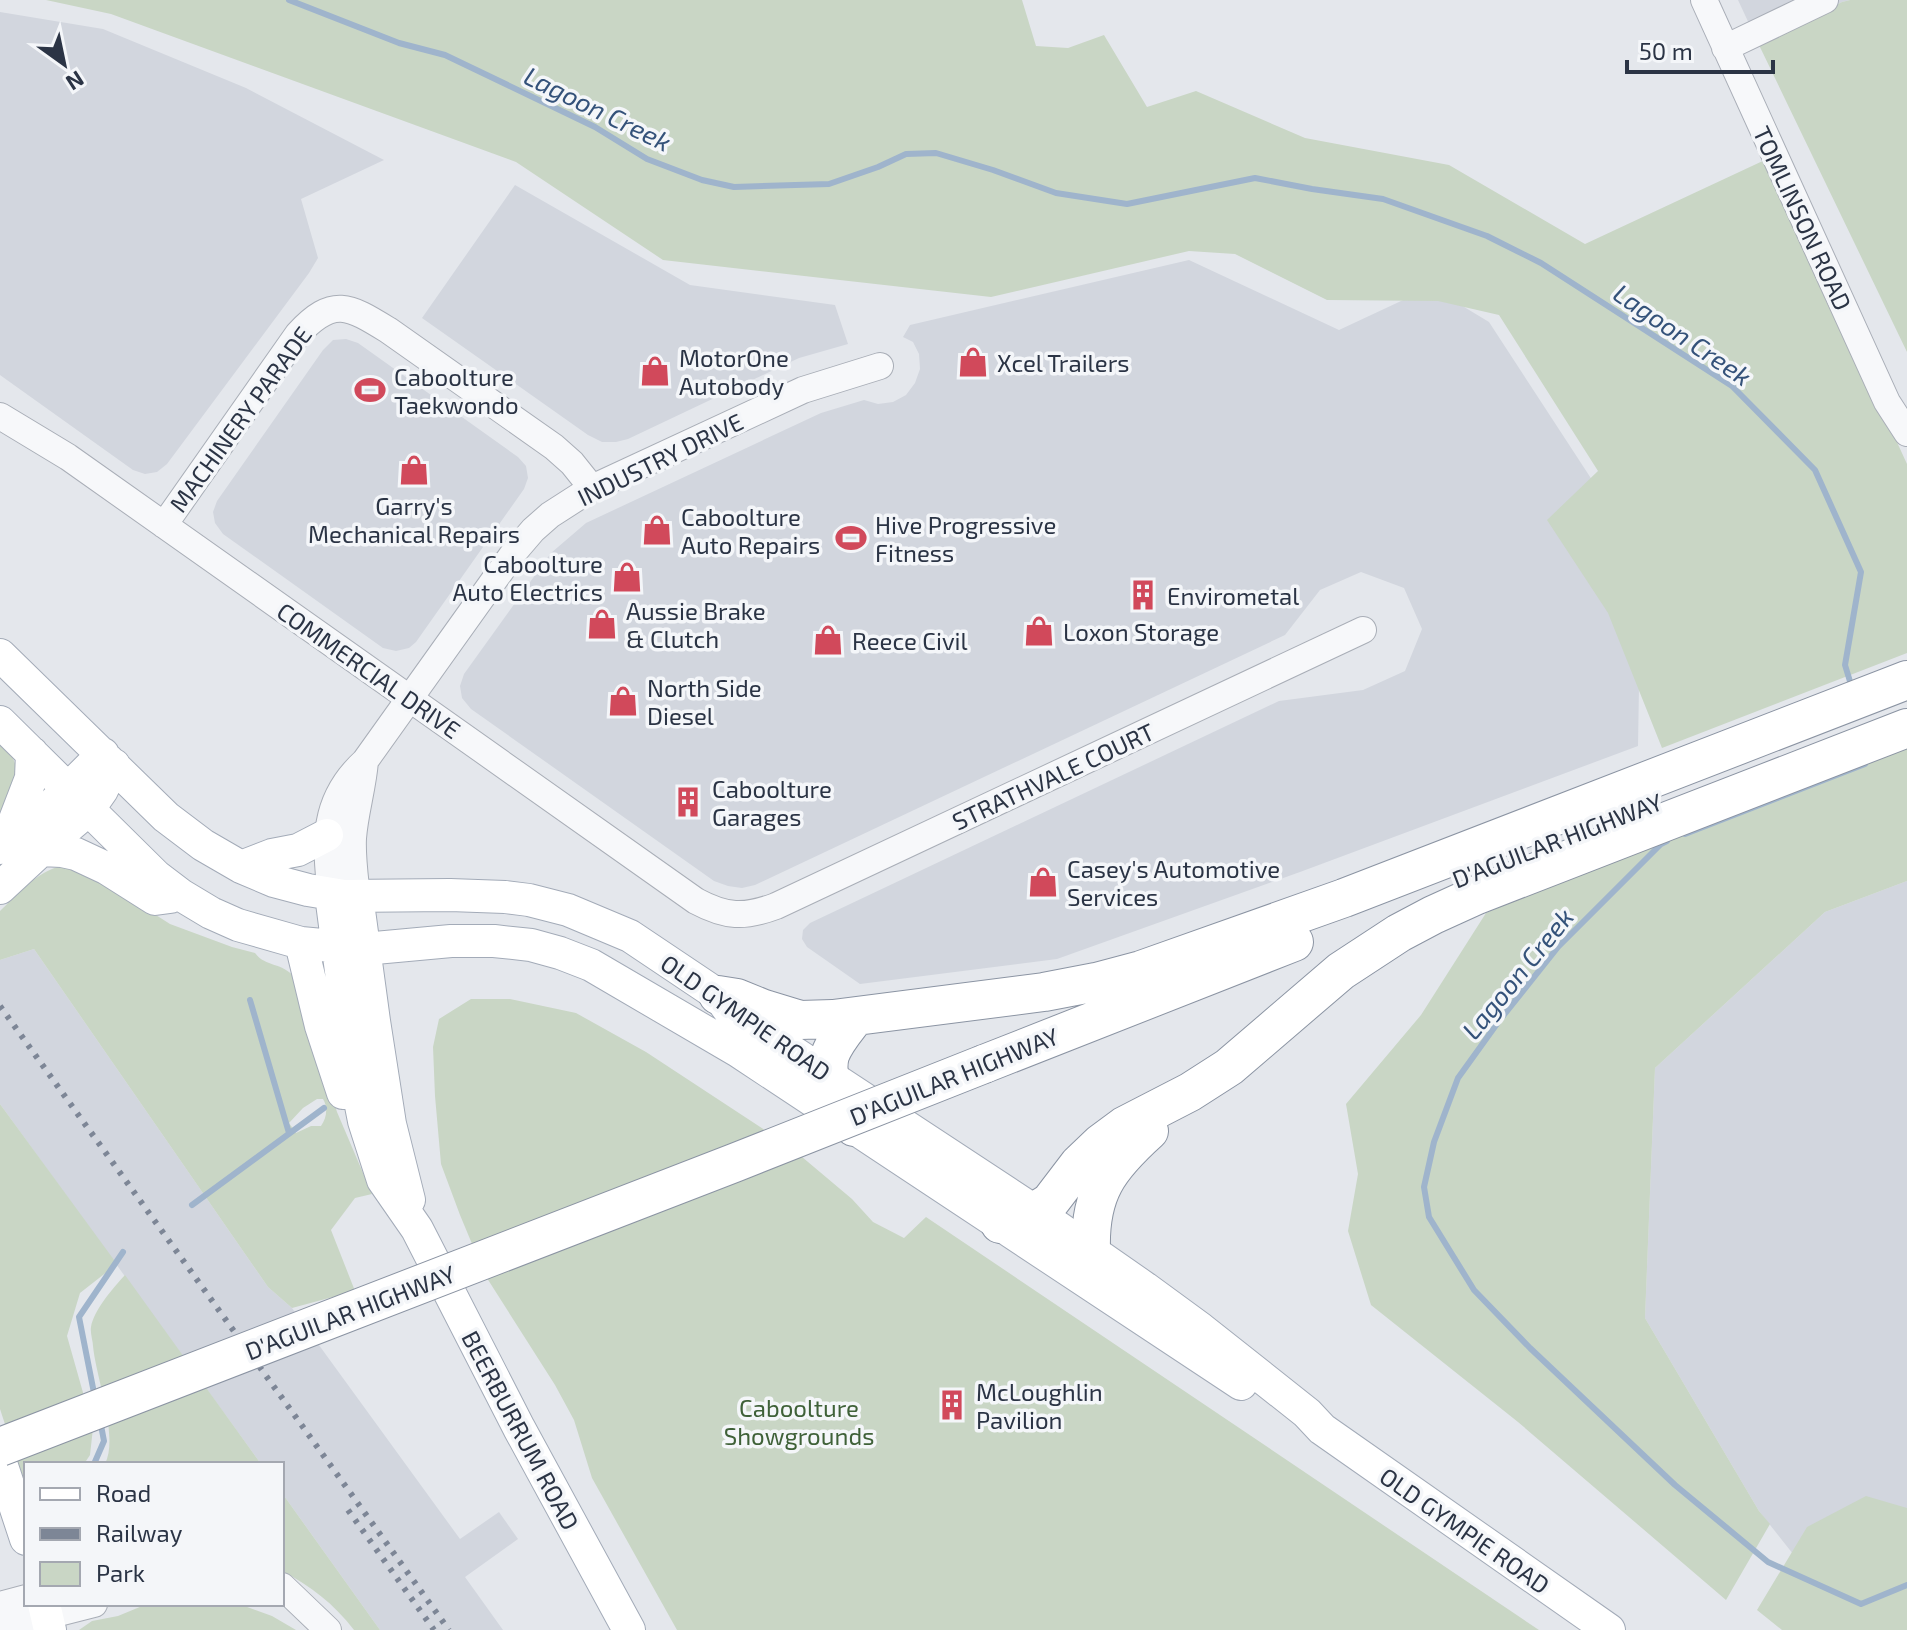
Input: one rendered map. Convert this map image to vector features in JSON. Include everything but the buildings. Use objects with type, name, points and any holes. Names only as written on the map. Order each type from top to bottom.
[{"type":"highway","points":[[1000,1224],[1036,1212],[1050,1202],[1079,1164],[1101,1143],[1124,1126],[1190,1092],[1229,1067],[1341,971],[1433,915],[1488,867],[1907,680]]},
{"type":"highway","name":"D'AGUILAR HIGHWAY","points":[[0,1447],[1907,705]]},
{"type":"highway","points":[[718,995],[737,998],[800,1020],[855,1017],[1044,992],[1096,982],[1141,970],[1344,898],[1488,867],[1907,728]]},
{"type":"highway","points":[[854,1127],[839,1102],[829,1076],[830,1056],[855,1017]]},
{"type":"highway","points":[[1091,1251],[1092,1212],[1098,1194],[1121,1157],[1152,1129],[1161,1108]]},
{"type":"main road","points":[[0,655],[181,829],[219,856],[274,881],[344,896]]},
{"type":"main road","points":[[0,722],[156,876],[181,895],[238,925],[301,943],[351,948]]},
{"type":"main road","points":[[3,846],[28,787],[32,753]]},
{"type":"main road","points":[[3,846],[78,799],[102,790],[108,760]]},
{"type":"main road","points":[[0,888],[41,850],[78,799]]},
{"type":"main road","points":[[241,867],[272,855],[298,850],[327,835]]},
{"type":"main road","points":[[41,850],[76,854],[106,868],[155,899],[181,895]]},
{"type":"main road","name":"OLD GYMPIE ROAD","points":[[344,896],[450,895],[529,900],[568,910],[630,936],[718,995],[729,1010],[1036,1212],[1201,1329],[1307,1413],[1322,1429],[1609,1630]]},
{"type":"main road","name":"BEERBURRUM ROAD","points":[[344,896],[351,948],[417,1229]]},
{"type":"main road","name":"OLD GYMPIE ROAD","points":[[351,948],[470,939],[531,945],[591,965],[738,1051],[1299,1423],[1322,1429]]},
{"type":"main road","points":[[301,943],[321,1026],[346,1103],[364,1121]]},
{"type":"main road","name":"BEERBURRUM ROAD","points":[[351,948],[354,1070],[364,1121],[383,1180],[417,1229],[512,1416],[629,1630]]},
{"type":"main road","points":[[0,1460],[24,1533]]},
{"type":"street","name":"TOMLINSON ROAD","points":[[1704,0],[1887,402],[1907,433]]},
{"type":"street","points":[[1725,48],[1825,0]]},
{"type":"street","name":"MACHINERY PARADE","points":[[164,525],[298,334],[320,314],[332,309],[353,311],[388,330],[554,447],[592,488]]},
{"type":"street","name":"INDUSTRY DRIVE","points":[[344,896],[327,859],[327,835],[340,793],[349,776],[365,761],[533,530],[592,488],[803,390],[880,366]]},
{"type":"street","name":"COMMERCIAL DRIVE","points":[[0,416],[68,457],[696,901],[741,916]]},
{"type":"street","name":"STRATHVALE COURT","points":[[741,916],[776,906],[1363,630]]},
{"type":"street","name":"INDUSTRY DRIVE","points":[[344,896],[365,761]]},
{"type":"street","points":[[284,1588],[320,1622]]},
{"type":"street","points":[[0,1605],[42,1612]]},
{"type":"street","points":[[0,1624],[42,1612],[81,1606]]},
{"type":"street","points":[[281,1606],[320,1622]]},
{"type":"shaded area","points":[[1738,0],[1850,0],[1759,45]]},
{"type":"shaded area","points":[[0,12],[103,29],[246,88],[384,160],[301,199],[318,258],[167,464],[157,472],[145,474],[133,470],[0,375]]},
{"type":"shaded area","points":[[515,185],[690,285],[835,305],[848,344],[799,358],[628,439],[602,442],[422,318]]},
{"type":"shaded area","points":[[1189,260],[1339,330],[1431,287],[1489,322],[1596,486],[1639,686],[1638,746],[1057,959],[860,984],[807,947],[802,939],[803,930],[810,923],[1279,701],[1363,690],[1405,671],[1422,629],[1404,588],[1361,572],[1320,590],[1285,635],[755,885],[742,888],[714,881],[471,709],[462,698],[460,686],[464,674],[551,553],[586,523],[821,413],[864,400],[878,404],[893,402],[906,395],[920,369],[919,354],[913,342],[903,337],[910,325]]},
{"type":"shaded area","points":[[346,339],[358,343],[518,457],[526,466],[528,478],[524,489],[416,642],[409,648],[396,651],[383,648],[223,534],[215,523],[213,512],[217,501],[323,350],[333,340]]},
{"type":"shaded area","points":[[1907,881],[1907,1630],[1853,1630],[1759,1511],[1645,1318],[1655,1068],[1825,912]]},
{"type":"shaded area","points":[[34,949],[268,1287],[292,1308],[460,1539],[499,1512],[518,1539],[465,1577],[503,1630],[380,1630],[284,1496],[284,1462],[260,1462],[0,1104],[0,960]]},
{"type":"green space","points":[[46,0],[1022,0],[1036,46],[1068,48],[1104,35],[1147,107],[1196,91],[1305,138],[1449,165],[1585,244],[1767,159],[1907,464],[1907,653],[1662,748],[1608,613],[1547,520],[1598,471],[1499,315],[1438,301],[1327,300],[1235,254],[1189,251],[991,297],[663,260],[516,162],[111,14]]},
{"type":"green space","points":[[1850,0],[1907,0],[1907,352],[1759,45]]},
{"type":"green space","points":[[0,742],[14,761],[16,778],[0,817]]},
{"type":"green space","points":[[1907,743],[1907,881],[1825,912],[1655,1068],[1645,1318],[1759,1511],[1770,1524],[1726,1600],[1518,1422],[1371,1305],[1348,1231],[1358,1174],[1346,1104],[1421,1015],[1486,913],[1591,868]]},
{"type":"green space","points":[[61,866],[101,880],[170,924],[255,953],[264,961],[285,969],[296,979],[337,1112],[372,1194],[355,1198],[331,1230],[355,1291],[292,1308],[268,1287],[34,949],[0,960],[0,911],[28,884]],"holes":[[[317,1099],[323,1099],[326,1112],[321,1126],[311,1126],[296,1133],[289,1123],[303,1108]]]},
{"type":"green space","name":"Caboolture Showgrounds","points":[[471,999],[510,999],[576,1013],[646,1052],[789,1146],[852,1199],[873,1222],[904,1238],[926,1217],[1539,1630],[677,1630],[592,1478],[574,1420],[485,1275],[441,1164],[433,1047],[439,1019]]},
{"type":"green space","points":[[0,1104],[117,1264],[80,1293],[67,1336],[93,1428],[90,1455],[85,1462],[24,1462],[24,1482],[0,1409]]},
{"type":"green space","points":[[125,1275],[260,1462],[106,1462],[109,1452],[108,1423],[91,1327],[110,1293]]},
{"type":"green space","points":[[284,1496],[380,1630],[354,1630],[321,1596],[284,1572]]},
{"type":"green space","points":[[1866,1496],[1907,1508],[1907,1630],[1782,1630],[1757,1610],[1807,1527]]},
{"type":"green space","points":[[142,1606],[244,1606],[272,1616],[296,1630],[79,1630],[92,1621],[118,1616]]},
{"type":"waterway","name":"Lagoon Creek","points":[[289,0],[399,43],[445,55],[595,127],[647,159],[702,180],[734,187],[829,184],[906,154],[936,153],[1056,193],[1127,204],[1255,178],[1383,199],[1487,236],[1541,263],[1732,386],[1815,470],[1861,572],[1845,665],[1852,688]]},
{"type":"waterway","name":"Lagoon Creek","points":[[1685,834],[1865,764]]},
{"type":"waterway","name":"Lagoon Creek","points":[[1667,841],[1558,947],[1458,1078],[1434,1142],[1424,1187],[1429,1217],[1474,1290],[1530,1348],[1675,1485],[1768,1562],[1861,1604],[1907,1585]]},
{"type":"waterway","points":[[250,1000],[289,1133]]},
{"type":"waterway","points":[[192,1205],[324,1108]]},
{"type":"waterway","points":[[95,1398],[79,1317],[123,1252]]},
{"type":"waterway","points":[[95,1462],[104,1441],[100,1420]]},
{"type":"railway","points":[[0,1006],[449,1630]]},
{"type":"railway","points":[[348,1510],[434,1630]]},
{"type":"place","name":"Xcel Trailers","points":[[973,362]]},
{"type":"place","name":"MotorOne Autobody","points":[[655,371]]},
{"type":"place","name":"Caboolture Taekwondo","points":[[370,390]]},
{"type":"place","name":"Garry's Mechanical Repairs","points":[[414,470]]},
{"type":"place","name":"Caboolture Auto Repairs","points":[[657,530]]},
{"type":"place","name":"Hive Progressive Fitness","points":[[851,538]]},
{"type":"place","name":"Caboolture Auto Electrics","points":[[627,577]]},
{"type":"place","name":"Envirometal","points":[[1143,595]]},
{"type":"place","name":"Aussie Brake & Clutch","points":[[602,624]]},
{"type":"place","name":"Loxon Storage","points":[[1039,631]]},
{"type":"place","name":"Reece Civil","points":[[828,640]]},
{"type":"place","name":"North Side Diesel","points":[[623,701]]},
{"type":"place","name":"Caboolture Garages","points":[[688,802]]},
{"type":"place","name":"Casey's Automotive Services","points":[[1043,882]]},
{"type":"place","name":"McLoughlin Pavilion","points":[[952,1405]]}]
